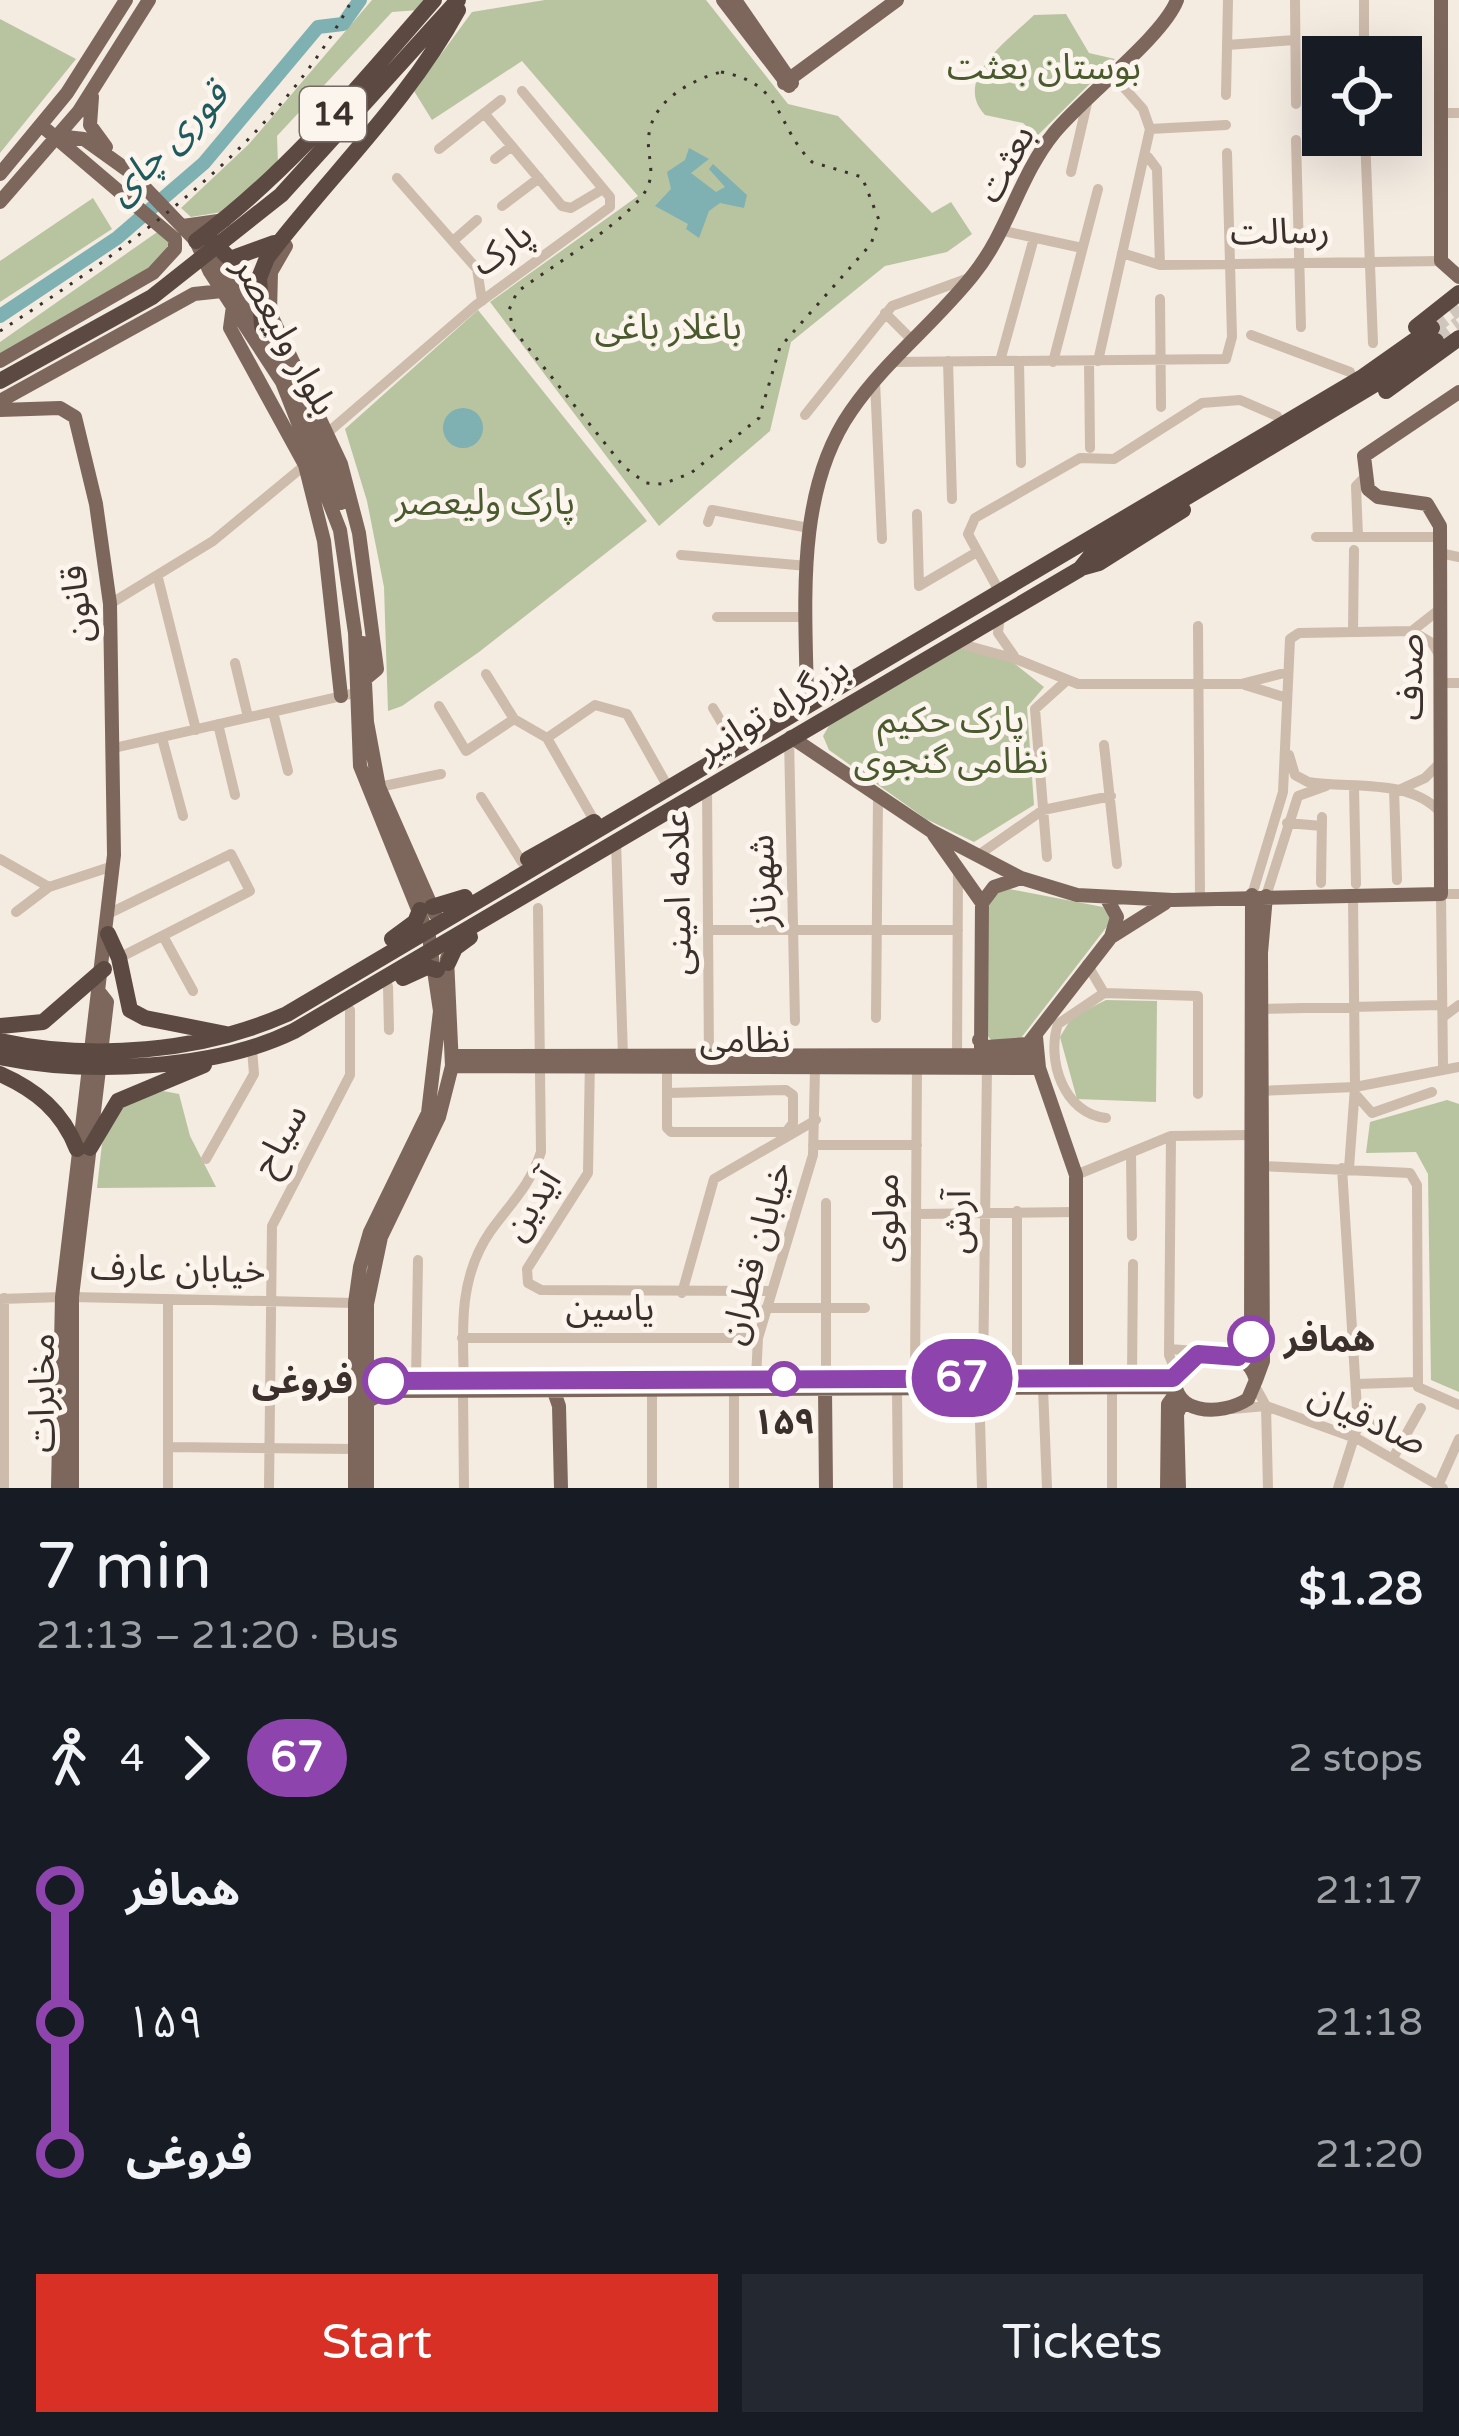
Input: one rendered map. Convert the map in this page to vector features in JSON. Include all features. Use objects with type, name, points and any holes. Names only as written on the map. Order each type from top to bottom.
[{"type":"highway","name":"14","points":[[225,220],[316,133],[434,0]]},
{"type":"highway","points":[[262,326],[260,278],[280,240],[428,60],[461,0]]},
{"type":"highway","points":[[0,381],[152,297],[280,195],[461,0]]},
{"type":"highway","points":[[225,220],[201,238],[214,257],[242,258],[280,240]]},
{"type":"highway","points":[[1436,327],[1459,293]]},
{"type":"highway","points":[[1072,545],[1082,530],[1350,372],[1459,316]]},
{"type":"highway","name":"بزرگراه توانیر","points":[[73,1057],[187,1045],[252,1049],[624,813],[1361,378],[1436,327]]},
{"type":"highway","name":"بزرگراه توانیر","points":[[233,1045],[257,1027],[291,1022],[547,880],[1080,568],[1092,554],[1394,373],[1436,327]]},
{"type":"highway","points":[[1080,568],[1099,563],[1410,376],[1459,338]]},
{"type":"highway","points":[[257,1027],[284,1004],[397,936],[426,909],[452,905],[595,822],[624,813]]},
{"type":"highway","points":[[252,1049],[279,1047],[416,970],[442,966],[455,948],[568,879],[613,842]]},
{"type":"highway","points":[[452,905],[453,926],[470,938]]},
{"type":"highway","points":[[107,934],[111,964],[130,1010],[233,1045]]},
{"type":"highway","points":[[397,936],[413,949],[416,970]]},
{"type":"highway","points":[[0,1026],[43,1022],[111,964]]},
{"type":"highway","points":[[0,1041],[73,1057]]},
{"type":"highway","points":[[0,1073],[47,1102],[83,1148],[118,1101],[233,1045]]},
{"type":"highway","points":[[0,1058],[73,1057]]},
{"type":"main road","points":[[0,174],[42,126],[126,0]]},
{"type":"main road","points":[[0,202],[93,92],[149,0]]},
{"type":"main road","points":[[723,0],[788,80]]},
{"type":"main road","points":[[735,0],[788,80]]},
{"type":"main road","points":[[788,80],[897,0]]},
{"type":"main road","name":"بعثت","points":[[807,704],[809,528],[849,413],[911,339],[972,277],[1004,231],[1037,156],[1177,0]]},
{"type":"main road","points":[[1441,0],[1441,261],[1459,277]]},
{"type":"main road","points":[[93,92],[94,136],[135,176],[179,232]]},
{"type":"main road","points":[[42,126],[72,156],[179,232],[201,238]]},
{"type":"main road","points":[[57,136],[84,139],[135,176]]},
{"type":"main road","points":[[179,232],[225,220]]},
{"type":"main road","points":[[294,224],[271,272],[270,313],[325,435]]},
{"type":"main road","points":[[0,361],[170,260],[179,232]]},
{"type":"main road","points":[[194,294],[214,257]]},
{"type":"main road","name":"بلوار ولیعصر","points":[[214,257],[223,291],[282,382],[327,488],[347,569],[348,695],[366,790],[426,909]]},
{"type":"main road","name":"بلوار ولیعصر","points":[[214,257],[262,326],[325,435],[351,548],[379,787],[426,909],[442,966],[452,1061],[372,1270],[361,1481]]},
{"type":"main road","points":[[0,405],[194,294],[223,291]]},
{"type":"main road","points":[[233,306],[230,328],[305,465],[324,541],[348,695]]},
{"type":"main road","points":[[1440,545],[1436,514],[1426,503],[1378,497],[1363,479],[1364,456],[1374,444],[1459,392]]},
{"type":"main road","name":"قانون","points":[[0,405],[60,408],[74,417],[96,504],[110,604],[114,748],[107,934]]},
{"type":"main road","name":"صدف","points":[[1440,545],[1441,894]]},
{"type":"main road","points":[[817,722],[829,761]]},
{"type":"main road","points":[[790,738],[977,856],[1022,878],[1106,899],[1355,890],[1441,894]]},
{"type":"main road","points":[[931,831],[982,903],[983,1054]]},
{"type":"main road","points":[[982,903],[994,886],[1022,878]]},
{"type":"main road","points":[[559,1389],[756,1379],[897,1388],[1017,1378],[1132,1378],[1177,1386],[1208,1411],[1232,1409],[1256,1384],[1262,1361],[1250,1135],[1259,896]]},
{"type":"main road","points":[[1106,899],[1117,917],[1111,937]]},
{"type":"main road","points":[[983,1054],[986,1047],[1020,1047],[1036,1037],[1111,937],[1174,900]]},
{"type":"main road","points":[[67,1297],[83,1148],[107,1002],[100,993],[111,964]]},
{"type":"main road","name":"بلوار ولیعصر","points":[[361,1481],[355,1449],[355,1304],[370,1232],[423,1138],[438,1055],[442,966]]},
{"type":"main road","points":[[1238,1357],[1251,1339],[1262,1166],[1255,1009]]},
{"type":"main road","points":[[1036,1037],[1038,1062],[1076,1175],[1076,1378]]},
{"type":"main road","name":"نظامی","points":[[452,1061],[815,1064],[917,1062],[983,1054]]},
{"type":"main road","name":"نظامی","points":[[917,1062],[983,1054],[1038,1062]]},
{"type":"main road","name":"نظامی","points":[[629,1060],[667,1069],[709,1063]]},
{"type":"main road","name":"مخابرات","points":[[58,1488],[67,1297]]},
{"type":"main road","name":"مخابرات","points":[[67,1297],[72,1488]]},
{"type":"main road","points":[[1167,1488],[1168,1403],[1206,1352],[1238,1357],[1256,1384]]},
{"type":"main road","points":[[368,1378],[464,1386],[652,1390],[915,1379],[1043,1388],[1177,1386]]},
{"type":"main road","points":[[826,1384],[826,1488]]},
{"type":"main road","points":[[368,1401],[388,1391],[464,1386]]},
{"type":"main road","points":[[1177,1386],[1179,1488]]},
{"type":"main road","points":[[559,1389],[561,1488]]},
{"type":"street","points":[[1226,95],[1228,0]]},
{"type":"street","points":[[1295,0],[1296,104]]},
{"type":"street","points":[[1364,0],[1364,36]]},
{"type":"street","points":[[1227,44],[1295,40]]},
{"type":"street","points":[[1090,448],[1094,361],[1139,171],[1148,157],[1150,129],[1143,109],[1111,73]]},
{"type":"street","points":[[484,112],[571,208],[603,189],[522,91]]},
{"type":"street","points":[[1071,172],[1089,96]]},
{"type":"street","points":[[439,149],[501,100]]},
{"type":"street","points":[[1441,113],[1459,112]]},
{"type":"street","points":[[1150,129],[1226,125]]},
{"type":"street","points":[[1296,140],[1300,327]]},
{"type":"street","points":[[495,159],[512,146]]},
{"type":"street","points":[[892,362],[1226,359],[1232,337],[1227,153]]},
{"type":"street","points":[[1365,156],[1373,343]]},
{"type":"street","points":[[1148,157],[1157,169],[1160,265]]},
{"type":"street","points":[[397,178],[477,269],[482,301]]},
{"type":"street","points":[[502,206],[539,178]]},
{"type":"street","name":"پارک","points":[[325,435],[482,301],[610,207],[603,189]]},
{"type":"street","points":[[1053,362],[1097,189]]},
{"type":"street","points":[[453,241],[477,220]]},
{"type":"street","points":[[1004,231],[1082,248]]},
{"type":"street","points":[[1000,362],[1034,238]]},
{"type":"street","name":"رسالت","points":[[1122,253],[1160,265],[1441,261]]},
{"type":"street","points":[[805,416],[886,313],[901,302],[972,277]]},
{"type":"street","points":[[1160,299],[1161,407]]},
{"type":"street","points":[[886,313],[911,339]]},
{"type":"street","points":[[1251,335],[1350,372]]},
{"type":"street","points":[[948,362],[952,499]]},
{"type":"street","points":[[1019,362],[1021,463]]},
{"type":"street","points":[[875,381],[882,539]]},
{"type":"street","points":[[998,589],[968,534],[974,518],[1080,458],[1114,459],[1202,403],[1240,400],[1277,416]]},
{"type":"street","points":[[110,604],[158,578],[305,465]]},
{"type":"street","points":[[1353,632],[1356,486],[1363,479]]},
{"type":"street","points":[[708,522],[712,511],[809,528]]},
{"type":"street","points":[[917,514],[919,586],[977,553]]},
{"type":"street","points":[[1316,537],[1440,545],[1459,557]]},
{"type":"street","points":[[680,555],[808,566]]},
{"type":"street","points":[[158,578],[196,730]]},
{"type":"street","points":[[1412,632],[1440,609]]},
{"type":"street","points":[[1000,613],[998,634],[1016,659]]},
{"type":"street","points":[[717,617],[806,617]]},
{"type":"street","points":[[1198,626],[1200,897]]},
{"type":"street","points":[[1259,896],[1283,792],[1294,634],[1412,632],[1432,643],[1442,658]]},
{"type":"street","points":[[950,641],[1016,659],[1065,682],[1197,686],[1241,684],[1288,672]]},
{"type":"street","points":[[235,663],[248,717]]},
{"type":"street","points":[[486,674],[514,719],[547,738],[595,822]]},
{"type":"street","points":[[1047,857],[1035,709],[1065,682]]},
{"type":"street","points":[[1441,683],[1459,683]]},
{"type":"street","points":[[1241,684],[1287,698]]},
{"type":"street","points":[[114,748],[348,695]]},
{"type":"street","points":[[547,738],[595,705],[627,714],[668,788]]},
{"type":"street","points":[[439,706],[466,751],[514,719]]},
{"type":"street","points":[[713,708],[736,747]]},
{"type":"street","points":[[272,712],[288,771]]},
{"type":"street","points":[[218,724],[236,794]]},
{"type":"street","points":[[162,738],[183,816]]},
{"type":"street","name":"شهرناز","points":[[790,738],[795,1022]]},
{"type":"street","points":[[1104,745],[1117,865]]},
{"type":"street","points":[[1286,746],[1295,776],[1329,785],[1398,789],[1427,798],[1440,812]]},
{"type":"street","points":[[1398,789],[1426,778],[1440,763]]},
{"type":"street","points":[[379,787],[441,774]]},
{"type":"street","points":[[1259,896],[1298,796],[1329,785]]},
{"type":"street","name":"علامه امینی","points":[[707,787],[709,1063]]},
{"type":"street","points":[[1338,1488],[1358,1439],[1346,1168],[1355,1088],[1354,788]]},
{"type":"street","points":[[1397,880],[1398,789]]},
{"type":"street","points":[[977,856],[1043,810],[1111,796]]},
{"type":"street","points":[[481,797],[522,862]]},
{"type":"street","points":[[876,1018],[878,797]]},
{"type":"street","points":[[1287,824],[1322,821],[1321,883]]},
{"type":"street","points":[[613,842],[629,1060]]},
{"type":"street","points":[[110,913],[231,854],[250,893],[111,964]]},
{"type":"street","points":[[0,860],[49,887]]},
{"type":"street","points":[[16,912],[49,887],[113,866]]},
{"type":"street","points":[[957,1057],[958,866]]},
{"type":"street","points":[[1441,894],[1459,894]]},
{"type":"street","name":"صدف","points":[[1441,894],[1443,1067]]},
{"type":"street","points":[[464,1488],[463,1300],[472,1263],[531,1181],[541,1152],[538,908]]},
{"type":"street","points":[[709,930],[958,930]]},
{"type":"street","points":[[164,936],[193,991]]},
{"type":"street","points":[[1087,964],[1104,994]]},
{"type":"street","points":[[388,986],[389,1030]]},
{"type":"street","points":[[1106,1118],[1085,1116],[1072,1105],[1054,1037],[1070,1012],[1104,994],[1198,996],[1198,1094]]},
{"type":"street","points":[[1255,1009],[1458,1008]]},
{"type":"street","name":"سیاح","points":[[269,1488],[272,1226],[350,1075],[350,1010]]},
{"type":"street","points":[[1261,1091],[1355,1088],[1459,1064],[1443,1034]]},
{"type":"street","points":[[206,1159],[254,1074],[252,1049]]},
{"type":"street","name":"آرش","points":[[982,1488],[981,1383],[989,1211],[983,1054]]},
{"type":"street","name":"مولوی","points":[[915,1379],[917,1062]]},
{"type":"street","name":"آیدین","points":[[590,1063],[588,1173],[527,1269],[528,1283],[541,1290],[772,1292]]},
{"type":"street","name":"خیابان قطران","points":[[756,1379],[758,1338],[804,1194],[816,1120],[815,1064]]},
{"type":"street","points":[[667,1069],[667,1094],[667,1128],[680,1134],[791,1129],[790,1091],[709,1098],[667,1094]]},
{"type":"street","points":[[1355,1088],[1359,1104],[1372,1113],[1432,1092]]},
{"type":"street","points":[[682,1293],[714,1179],[816,1120]]},
{"type":"street","points":[[1076,1175],[1171,1136],[1250,1135]]},
{"type":"street","points":[[1171,1136],[1170,1349],[1177,1386]]},
{"type":"street","points":[[813,1145],[917,1144]]},
{"type":"street","points":[[1131,1153],[1132,1236]]},
{"type":"street","points":[[1262,1166],[1410,1173],[1417,1185],[1418,1387],[1459,1406]]},
{"type":"street","points":[[826,1203],[826,1384]]},
{"type":"street","points":[[1017,1211],[1017,1378]]},
{"type":"street","points":[[916,1214],[1076,1212]]},
{"type":"street","points":[[416,1380],[418,1260]]},
{"type":"street","points":[[1132,1378],[1133,1264]]},
{"type":"street","points":[[2,1299],[4,1488]]},
{"type":"street","name":"خیابان عارف","points":[[2,1299],[355,1304]]},
{"type":"street","points":[[168,1299],[168,1488]]},
{"type":"street","points":[[766,1309],[865,1308]]},
{"type":"street","name":"یاسین","points":[[462,1338],[758,1338]]},
{"type":"street","points":[[1170,1349],[1206,1352]]},
{"type":"street","points":[[1356,1384],[1418,1382]]},
{"type":"street","points":[[1256,1384],[1266,1406],[1268,1488]]},
{"type":"street","points":[[1112,1387],[1112,1488]]},
{"type":"street","points":[[897,1388],[898,1488]]},
{"type":"street","points":[[1043,1388],[1047,1488]]},
{"type":"street","points":[[652,1390],[652,1488]]},
{"type":"street","points":[[734,1390],[734,1488]]},
{"type":"street","points":[[1232,1409],[1266,1406]]},
{"type":"street","name":"صادقیان","points":[[1266,1406],[1358,1439],[1394,1456],[1418,1483],[1440,1487]]},
{"type":"street","points":[[1394,1456],[1421,1408]]},
{"type":"street","points":[[1358,1425],[1378,1424]]},
{"type":"street","points":[[1440,1487],[1459,1439]]},
{"type":"street","points":[[168,1447],[355,1449]]},
{"type":"green space","points":[[372,0],[426,0],[419,10],[392,12],[277,136],[278,164],[228,211],[191,217],[181,208],[249,144]]},
{"type":"green space","name":"باغلار باغی","points":[[545,0],[706,0],[788,104],[838,116],[932,213],[951,202],[972,234],[947,252],[885,266],[791,342],[770,431],[659,526],[490,302],[638,196],[522,61],[432,120],[414,91],[472,12]]},
{"type":"green space","name":"بوستان بعثت","points":[[1066,14],[1089,53],[1115,59],[1037,136],[1023,123],[985,115],[976,101],[975,87],[988,60],[1034,15]]},
{"type":"green space","points":[[0,19],[76,59],[0,153]]},
{"type":"green space","points":[[93,198],[112,229],[0,302],[0,261]]},
{"type":"green space","points":[[163,228],[171,239],[168,256],[0,360],[0,342]]},
{"type":"green space","name":"پارک ولیعصر","points":[[478,310],[647,521],[479,652],[388,711],[384,587],[367,501],[345,429]]},
{"type":"green space","name":"پارک حکیم نظامی گنجوی","points":[[954,647],[1005,656],[1044,687],[1027,707],[1034,805],[974,842],[926,819],[829,750],[823,736],[830,724]]},
{"type":"green space","points":[[1004,888],[1103,907],[1112,920],[1018,1042],[992,1041],[987,1035],[987,903]]},
{"type":"green space","points":[[1106,1000],[1157,1001],[1156,1102],[1077,1099],[1060,1037],[1072,1017]]},
{"type":"green space","points":[[163,1091],[179,1094],[190,1136],[216,1187],[97,1188],[102,1144],[119,1107]]},
{"type":"green space","points":[[1447,1100],[1459,1104],[1459,1392],[1431,1380],[1428,1174],[1416,1152],[1366,1153],[1370,1122]]},
{"type":"water","points":[[689,148],[709,159],[691,173],[716,192],[725,187],[709,169],[713,164],[747,195],[744,208],[720,203],[709,211],[699,238],[686,229],[688,224],[655,206],[671,189],[667,172],[685,160]]},
{"type":"water","points":[[463,408],[477,414],[483,428],[477,442],[463,448],[449,442],[443,428],[449,414]]},
{"type":"waterway","name":"قوری چای","points":[[0,316],[117,238],[204,163],[318,27],[343,24],[360,0]]},
{"type":"tunnel","points":[[1432,328],[1459,307]]},
{"type":"tunnel","points":[[1436,341],[1459,324]]},
{"type":"railway","points":[[0,331],[150,226],[242,145],[321,52],[352,0]]},
{"type":"railway","points":[[721,72],[742,78],[768,96],[812,162],[862,177],[879,220],[871,244],[780,347],[759,418],[691,473],[663,484],[646,483],[624,467],[513,329],[509,310],[517,292],[596,237],[639,200],[649,182],[648,139],[660,108],[689,85],[721,72]]},
{"type":"bus line","name":"67","points":[[386,1381],[1173,1378],[1182,1364],[1198,1354],[1222,1352],[1238,1357],[1249,1348],[1251,1339]]},
{"type":"place","name":"همافر","points":[[1251,1339]]},
{"type":"place","name":"۱۵۹","points":[[784,1379]]},
{"type":"place","name":"فروغی","points":[[386,1381]]}]
